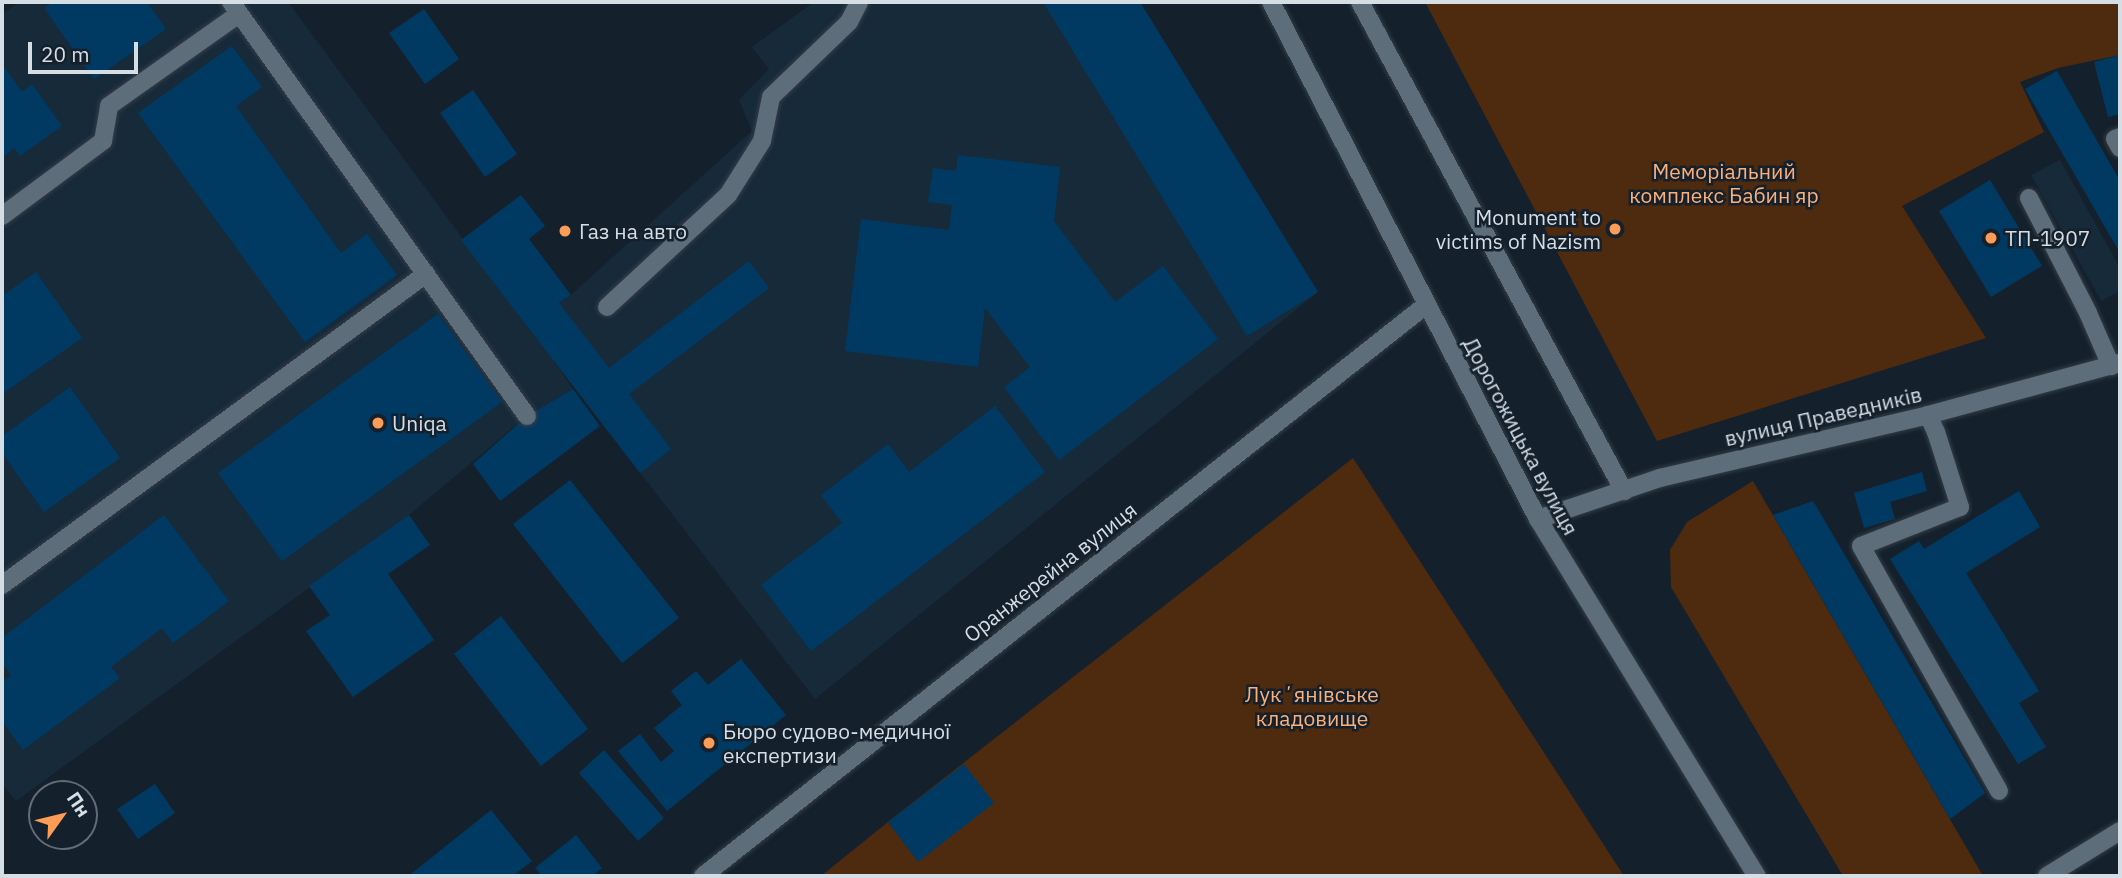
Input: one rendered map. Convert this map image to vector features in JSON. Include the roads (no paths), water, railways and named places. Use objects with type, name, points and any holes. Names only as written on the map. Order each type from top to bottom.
[{"type":"street","points":[[607,307],[729,195],[762,141],[771,97],[849,22],[859,2]]},
{"type":"street","name":"Дорогожицька вулиця","points":[[1271,2],[1538,519],[1757,876]]},
{"type":"street","points":[[1360,2],[1623,491]]},
{"type":"street","points":[[2,216],[103,141],[109,106],[235,8],[527,416]]},
{"type":"street","points":[[2120,137],[2115,139],[2120,148]]},
{"type":"street","points":[[2029,198],[2115,365]]},
{"type":"street","points":[[4,579],[426,274]]},
{"type":"street","name":"Оранжерейна вулиця","points":[[702,876],[1426,305]]},
{"type":"street","name":"вулиця Праведників","points":[[1538,519],[1660,478],[1927,415],[2115,365]]},
{"type":"street","points":[[1927,415],[1936,432],[1960,507],[1861,546],[1999,791]]},
{"type":"street","points":[[2047,876],[2120,831]]},
{"type":"place","name":"Monument to victims of Nazism","points":[[1615,229]]},
{"type":"place","name":"Газ на авто","points":[[565,231]]},
{"type":"place","name":"ТП-1907","points":[[1991,238]]},
{"type":"place","name":"Uniqa","points":[[378,423]]},
{"type":"place","name":"Бюро судово-медичної експертизи","points":[[709,743]]},
{"type":"park label","name":"Меморіальний комплекс Бабин яр","points":[[1724,183]]},
{"type":"park label","name":"Лукʼянівське кладовище","points":[[1312,706]]}]
